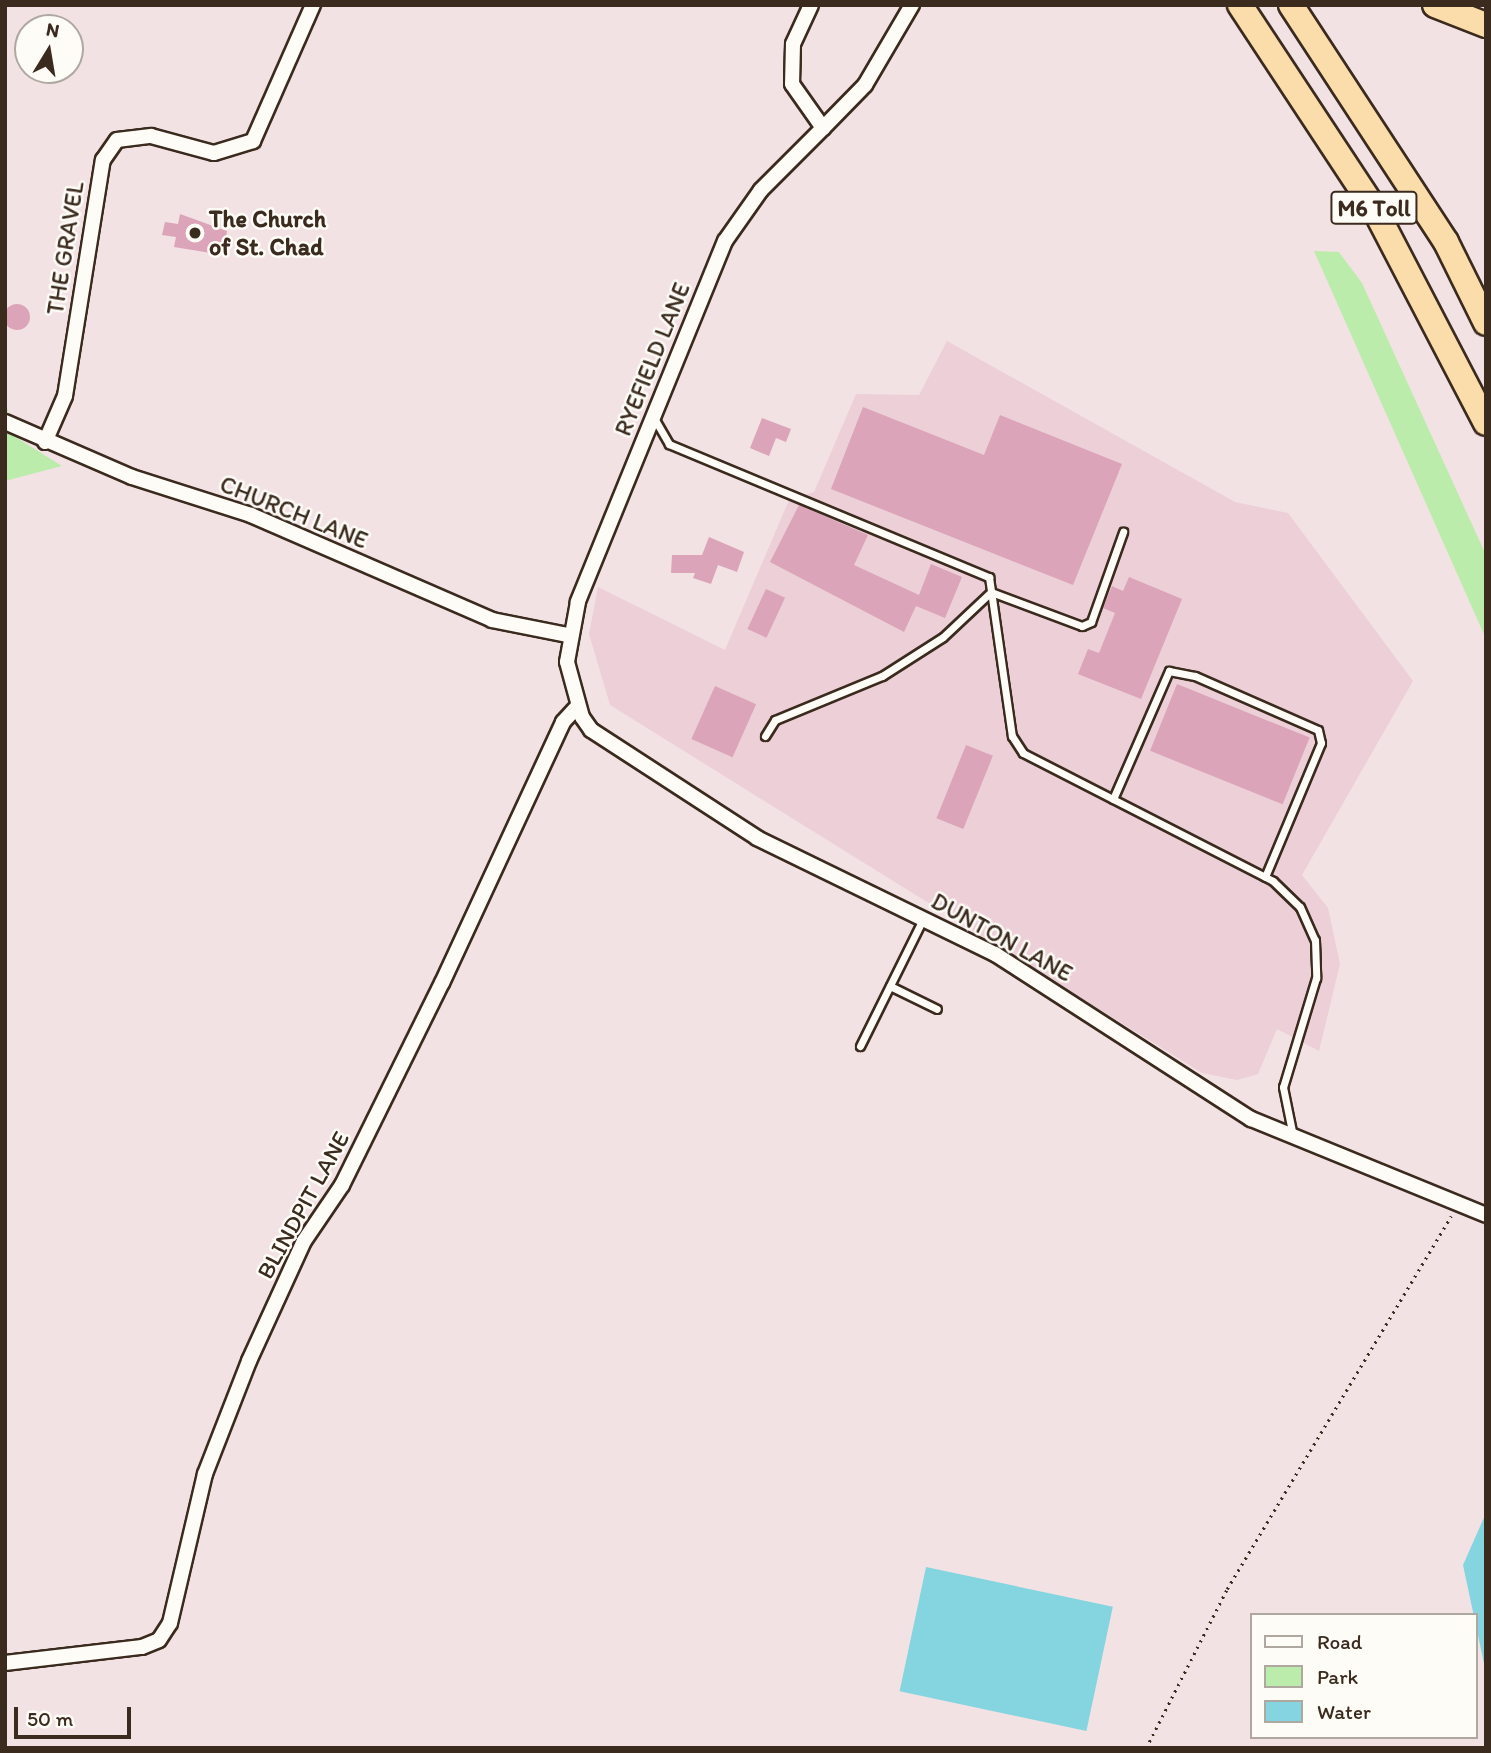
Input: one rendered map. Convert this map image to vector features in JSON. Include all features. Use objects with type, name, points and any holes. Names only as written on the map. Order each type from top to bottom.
[{"type":"highway","name":"M6 Toll","points":[[1240,5],[1374,208],[1486,423]]},
{"type":"highway","name":"M6 Toll","points":[[1291,5],[1446,242],[1486,323]]},
{"type":"highway","points":[[1435,5],[1486,25]]},
{"type":"street","name":"THE GRAVEL","points":[[45,443],[65,396],[103,160],[117,140],[140,137],[214,153],[253,141],[313,5]]},
{"type":"street","points":[[811,5],[793,44],[792,83],[823,128]]},
{"type":"street","name":"RYEFIELD LANE","points":[[568,635],[725,241],[761,190],[865,85],[912,5]]},
{"type":"street","name":"CHURCH LANE","points":[[5,422],[45,443],[251,515],[492,620],[568,635]]},
{"type":"street","name":"DUNTON LANE","points":[[568,635],[577,706],[591,730],[757,838],[995,954],[1198,1089],[1294,1139],[1486,1215]]},
{"type":"street","name":"BLINDPIT LANE","points":[[5,1663],[142,1647],[159,1640],[170,1623],[205,1474],[249,1361],[304,1241],[342,1185],[425,1018],[563,722],[577,706]]},
{"type":"lane","points":[[653,417],[669,444],[989,577],[1012,736],[1023,753],[1265,877],[1300,907],[1315,940],[1317,978],[1283,1087],[1294,1139]]},
{"type":"lane","points":[[991,592],[1082,626],[1091,622],[1123,531]]},
{"type":"lane","points":[[765,736],[775,720],[882,676],[933,644],[991,592]]},
{"type":"lane","points":[[1113,799],[1169,671],[1195,676],[1318,730],[1321,743],[1265,877]]},
{"type":"lane","points":[[860,1046],[923,919]]},
{"type":"lane","points":[[890,986],[937,1009]]},
{"type":"path","points":[[1146,1748],[1227,1589],[1458,1203]]},
{"type":"shaded area","points":[[947,341],[1235,502],[1288,513],[1413,681],[1302,875],[1328,908],[1340,964],[1319,1051],[1277,1029],[1258,1074],[1237,1080],[1202,1073],[610,705],[589,634],[598,587],[725,650],[789,500],[814,492],[856,394],[919,395]]},
{"type":"green space","points":[[1314,251],[1339,252],[1362,283],[1486,555],[1486,639]]},
{"type":"green space","points":[[5,402],[17,438],[62,466],[5,481]]},
{"type":"water","points":[[1486,1513],[1486,1673],[1477,1631],[1477,1613],[1473,1613],[1463,1565]]},
{"type":"water","points":[[926,1567],[1113,1607],[1086,1731],[900,1691]]},
{"type":"building","name":"The Church of St. Chad","points":[[180,214],[227,231],[224,248],[217,254],[174,247],[176,237],[162,235],[165,222],[178,224]]},
{"type":"building","points":[[17,304],[26,308],[30,317],[26,326],[17,330],[8,326],[4,317],[8,308]]},
{"type":"building","points":[[863,407],[984,455],[1000,415],[1122,464],[1073,585],[831,489]]},
{"type":"building","points":[[762,418],[791,429],[786,442],[776,438],[769,456],[750,448]]},
{"type":"building","points":[[799,505],[868,535],[854,565],[919,595],[931,564],[962,577],[945,618],[916,606],[904,632],[770,562]]},
{"type":"building","points":[[709,537],[744,552],[737,572],[718,565],[711,584],[693,578],[695,573],[671,573],[672,555],[702,555]]},
{"type":"building","points":[[1129,577],[1182,599],[1141,699],[1078,674],[1088,649],[1099,653],[1115,613],[1103,608],[1112,586],[1123,591]]},
{"type":"building","points":[[766,589],[785,598],[766,638],[747,629]]},
{"type":"building","points":[[1177,684],[1310,738],[1283,804],[1150,751]]},
{"type":"building","points":[[715,686],[756,704],[733,757],[691,739]]},
{"type":"building","points":[[966,745],[993,756],[963,829],[936,818]]},
{"type":"place","name":"The Church of St. Chad","points":[[195,233]]}]
